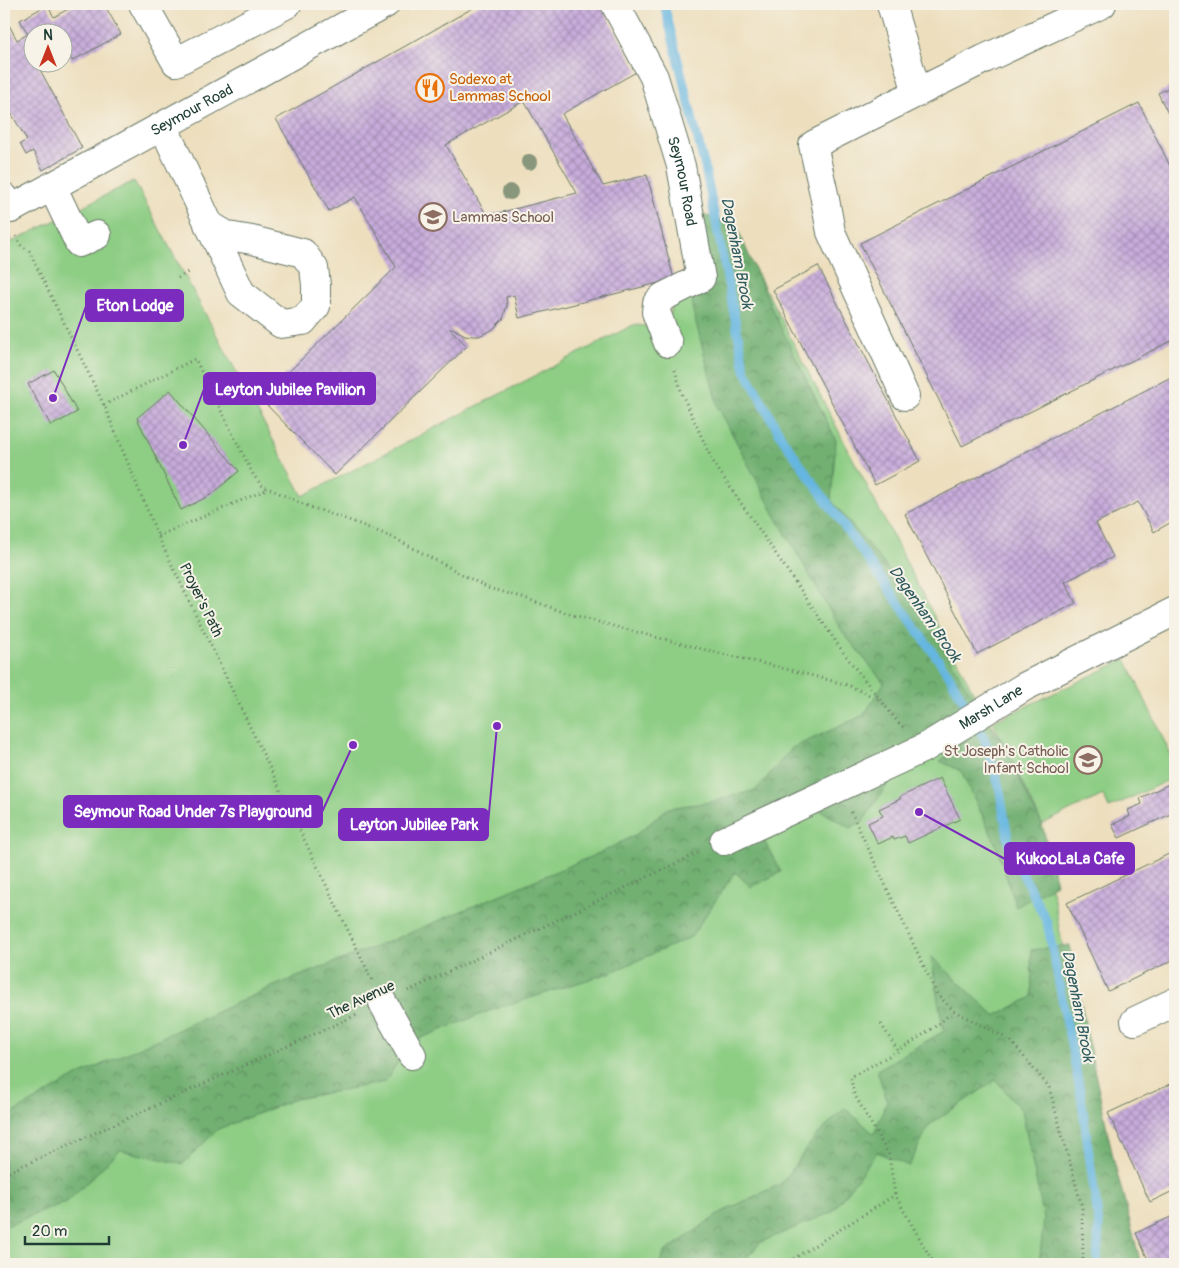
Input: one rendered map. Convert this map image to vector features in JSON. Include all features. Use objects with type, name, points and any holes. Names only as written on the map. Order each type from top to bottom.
[{"type":"street","points":[[142,4],[176,62],[288,4]]},
{"type":"street","name":"Seymour Road","points":[[614,4],[654,77],[681,166],[701,278],[663,297],[656,303],[656,312],[668,343]]},
{"type":"street","points":[[891,4],[917,93]]},
{"type":"street","points":[[905,396],[830,232],[813,145],[984,59],[1102,4]]},
{"type":"street","name":"Seymour Road","points":[[7,203],[52,186],[379,7]]},
{"type":"street","points":[[163,126],[208,224]]},
{"type":"street","points":[[52,186],[78,243],[97,234]]},
{"type":"street","name":"Marsh Lane","points":[[724,841],[926,747],[1024,687],[1175,611]]},
{"type":"street","points":[[1135,1021],[1175,1002]]},
{"type":"street","points":[[383,1003],[412,1055]]},
{"type":"path","name":"Proyer's Path","points":[[7,203],[18,227],[13,230],[17,239],[29,251],[104,405],[158,536],[383,1003]]},
{"type":"path","points":[[178,278],[188,272]]},
{"type":"path","points":[[668,343],[682,394],[713,462],[845,656],[897,721],[926,747]]},
{"type":"path","points":[[104,405],[194,359],[254,476],[264,488],[394,538],[488,588],[613,626],[848,685],[880,700]]},
{"type":"path","points":[[158,536],[268,488]]},
{"type":"path","points":[[839,787],[937,994],[954,1011],[1010,1040],[1049,1087],[1082,1207],[1083,1264]]},
{"type":"path","name":"The Avenue","points":[[4,1174],[383,1003],[724,841]]},
{"type":"path","points":[[934,1264],[895,1195],[889,1155],[853,1092],[851,1077],[898,1051],[932,1029],[954,1011]]},
{"type":"path","points":[[881,1024],[898,1051]]},
{"type":"path","points":[[785,1264],[895,1195]]},
{"type":"green space","points":[[134,181],[303,496],[633,325],[647,326],[667,322],[673,304],[752,263],[984,713],[1053,894],[1113,1226],[1114,1264],[4,1264],[4,228],[12,242]]},
{"type":"green space","points":[[701,214],[736,225],[773,311],[836,440],[831,500],[921,609],[960,676],[1007,749],[1031,804],[1042,824],[1056,884],[1016,907],[995,842],[961,771],[940,761],[981,727],[946,714],[894,775],[863,821],[850,828],[795,795],[763,839],[781,872],[751,887],[735,872],[691,937],[609,973],[489,1011],[411,1042],[385,1082],[295,1099],[218,1129],[183,1164],[120,1150],[68,1201],[4,1227],[4,1118],[79,1075],[274,986],[390,941],[602,852],[637,834],[668,808],[710,802],[756,790],[792,748],[864,715],[884,683],[841,630],[775,515],[718,407],[692,307]]},
{"type":"green space","name":"St Joseph's Catholic Infant School","points":[[1126,659],[1175,764],[1175,777],[1109,808],[1103,795],[1042,824],[993,722]]},
{"type":"green space","points":[[1070,945],[1114,1161],[1141,1264],[1039,1264],[1044,1219],[1022,1111],[996,1080],[929,1125],[909,1166],[877,1152],[832,1212],[761,1242],[741,1264],[659,1264],[665,1252],[722,1212],[782,1183],[815,1137],[845,1108],[874,1134],[887,1101],[877,1070],[944,1031],[931,956],[995,1016],[1032,997],[1031,950]]},
{"type":"building","points":[[77,4],[104,4],[121,34],[72,61],[72,22],[22,24],[20,20],[47,5],[54,17]]},
{"type":"building","points":[[480,4],[600,4],[638,71],[562,114],[603,186],[647,175],[674,279],[519,318],[514,295],[506,297],[507,305],[503,319],[492,330],[479,336],[472,336],[465,335],[452,328],[450,329],[467,346],[335,475],[261,399],[396,267],[355,197],[329,211],[276,119]],"holes":[[[524,101],[577,193],[487,216],[446,145]]]},
{"type":"building","points":[[9,25],[17,40],[22,37],[22,72],[41,72],[82,148],[43,170],[33,151],[26,155],[20,144],[27,140],[11,113],[4,117],[4,28]]},
{"type":"building","points":[[1175,85],[1175,128],[1158,93]]},
{"type":"building","points":[[1139,103],[1175,176],[1175,339],[962,446],[860,243]]},
{"type":"building","points":[[818,266],[920,461],[875,485],[773,290]]},
{"type":"building","points":[[54,370],[77,412],[51,426],[28,384]]},
{"type":"building","points":[[1175,375],[1175,520],[1154,532],[1138,502],[1096,523],[1113,557],[1065,582],[1076,603],[977,654],[905,514]]},
{"type":"building","points":[[170,390],[239,471],[211,495],[181,510],[137,418]]},
{"type":"building","points":[[940,778],[960,819],[908,843],[905,836],[894,840],[893,837],[878,844],[868,823],[883,816],[879,809]]},
{"type":"building","points":[[1169,784],[1175,797],[1175,812],[1119,838],[1112,825],[1130,816],[1128,810],[1142,804],[1140,798]]},
{"type":"building","points":[[1175,851],[1175,959],[1108,991],[1067,903]]},
{"type":"building","points":[[1175,1082],[1175,1190],[1150,1202],[1108,1113]]},
{"type":"building","points":[[1175,1215],[1175,1264],[1150,1264],[1136,1233]]},
{"type":"waterway","name":"Dagenham Brook","points":[[664,4],[706,172],[745,370],[782,438],[949,675],[985,740],[999,786],[1010,849],[1047,922],[1081,1096],[1099,1225],[1097,1264]]},
{"type":"place","name":"Sodexo at Lammas School","points":[[430,88]]},
{"type":"place","name":"Lammas School","points":[[433,217]]},
{"type":"place","name":"Eton Lodge","points":[[53,398]]},
{"type":"place","name":"Leyton Jubilee Pavilion","points":[[183,445]]},
{"type":"place","name":"Leyton Jubilee Park","points":[[497,726]]},
{"type":"place","name":"Seymour Road Under 7s Playground","points":[[353,745]]},
{"type":"place","name":"St Joseph's Catholic Infant School","points":[[1088,760]]},
{"type":"place","name":"KukooLaLa Cafe","points":[[919,812]]}]
